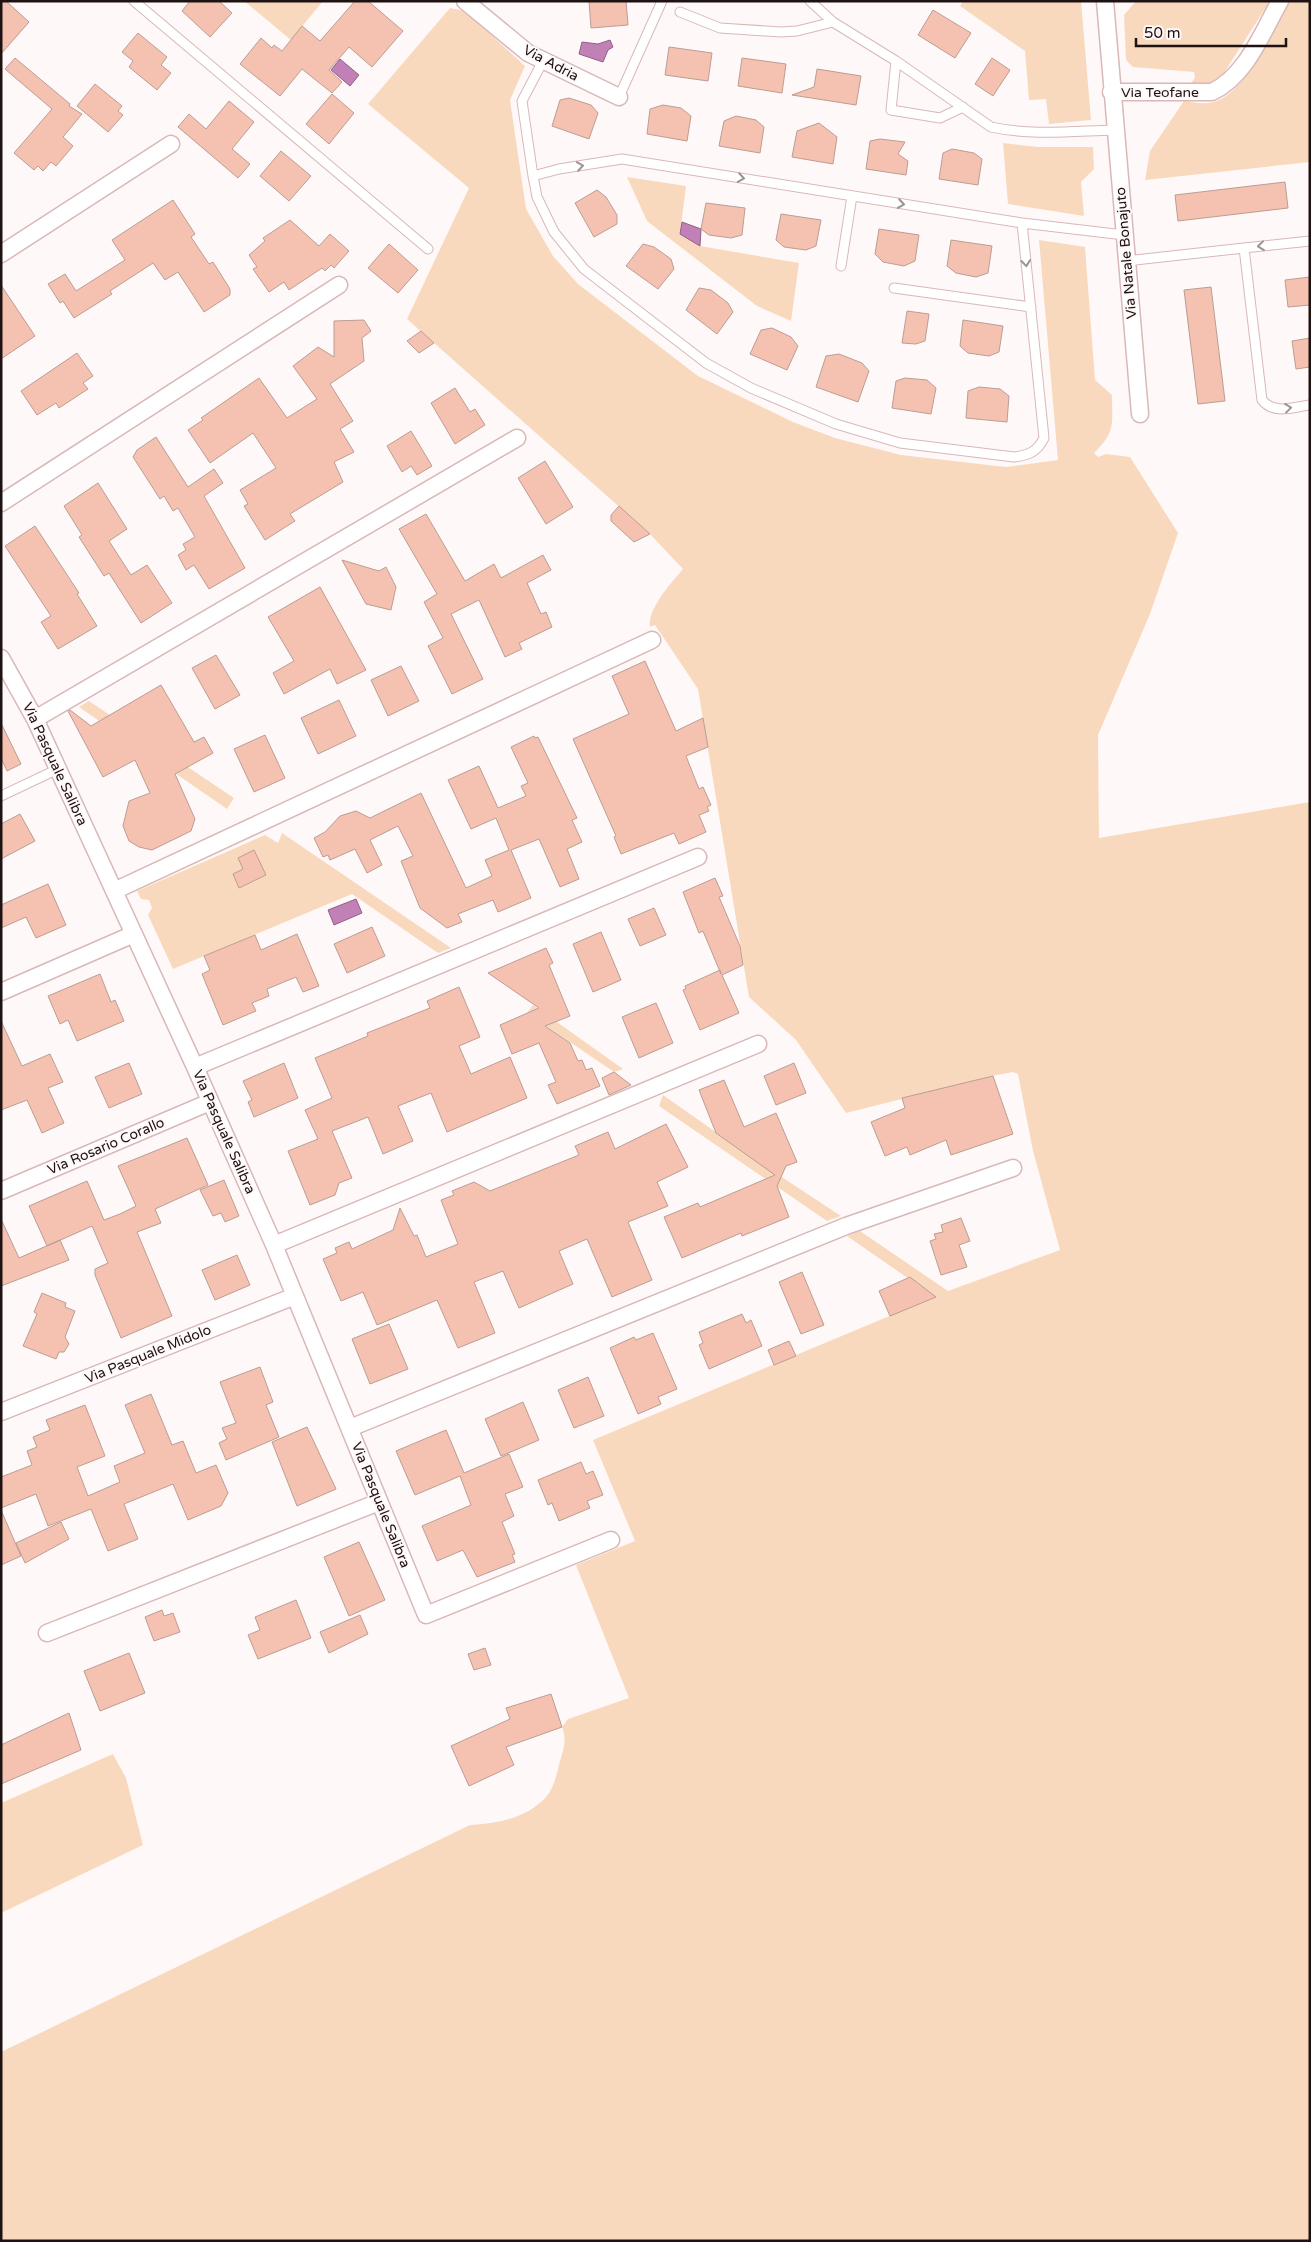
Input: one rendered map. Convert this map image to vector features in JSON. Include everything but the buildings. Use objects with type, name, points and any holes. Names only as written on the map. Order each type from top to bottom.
[{"type":"street","name":"Via Adria","points":[[465,1],[528,53],[619,97]]},
{"type":"street","name":"Via Natale Bonajuto","points":[[1105,1],[1111,92],[1140,414]]},
{"type":"street","name":"Via Teofane","points":[[1111,92],[1212,92],[1226,86],[1238,74],[1280,1]]},
{"type":"street","points":[[1,254],[172,144]]},
{"type":"street","points":[[1,504],[339,285]]},
{"type":"street","points":[[35,719],[517,438]]},
{"type":"street","points":[[114,891],[652,640]]},
{"type":"street","name":"Via Pasquale Salibra","points":[[1,658],[35,719],[195,1067],[274,1245],[426,1615],[611,1540]]},
{"type":"street","points":[[195,1067],[698,857]]},
{"type":"street","points":[[1,992],[134,934]]},
{"type":"street","points":[[274,1245],[758,1044]]},
{"type":"street","name":"Via Rosario Corallo","points":[[1,1191],[210,1102]]},
{"type":"street","points":[[350,1428],[846,1226],[1013,1168]]},
{"type":"street","name":"Via Pasquale Midolo","points":[[1,1412],[295,1296]]},
{"type":"street","points":[[47,1633],[379,1502]]},
{"type":"lane","points":[[134,1],[428,249]]},
{"type":"lane","points":[[619,97],[662,1]]},
{"type":"lane","points":[[810,1],[833,22],[896,61],[991,127],[1009,131],[1115,130]]},
{"type":"lane","points":[[680,12],[720,28],[781,32],[797,31],[833,22]]},
{"type":"lane","points":[[543,61],[522,101],[533,176],[537,197],[544,215],[573,257],[584,268],[706,363],[751,388],[828,421],[900,443],[1014,457],[1028,455],[1039,448],[1044,438],[1022,223]]},
{"type":"lane","points":[[896,61],[891,110],[940,118],[964,107]]},
{"type":"lane","points":[[533,176],[559,169],[622,159],[1022,223],[1124,235]]},
{"type":"lane","points":[[841,266],[852,196]]},
{"type":"lane","points":[[1126,261],[1310,241]]},
{"type":"lane","points":[[1244,248],[1262,400],[1267,407],[1275,409],[1310,405]]},
{"type":"lane","points":[[894,288],[1031,307]]},
{"type":"lane","points":[[1,796],[58,769]]},
{"type":"shaded area","points":[[244,1],[323,1],[291,40]]},
{"type":"shaded area","points":[[963,1],[1081,1],[1091,120],[1049,124],[1046,99],[1029,100],[1025,51],[960,6]]},
{"type":"shaded area","points":[[1136,1],[1270,1],[1220,79],[1212,83],[1188,87],[1195,78],[1194,72],[1133,67],[1126,60],[1124,15]]},
{"type":"shaded area","points":[[1287,1],[1310,1],[1310,162],[1145,180],[1150,151],[1184,101],[1207,103],[1220,99],[1233,90],[1255,62]]},
{"type":"shaded area","points":[[450,8],[465,11],[525,66],[510,100],[526,209],[553,256],[578,284],[698,376],[793,422],[835,438],[901,455],[1006,467],[1058,460],[1039,240],[1085,247],[1095,380],[1112,395],[1111,427],[1106,439],[1094,453],[1098,457],[1106,454],[1130,457],[1178,533],[1150,614],[1098,735],[1099,838],[1310,802],[1310,2241],[1,2241],[1,2052],[470,1825],[511,1819],[529,1810],[546,1797],[553,1785],[564,1744],[562,1727],[568,1719],[629,1698],[576,1565],[635,1541],[593,1440],[935,1297],[847,1236],[860,1231],[948,1291],[1060,1250],[1033,1151],[1018,1074],[1013,1072],[997,1075],[846,1113],[796,1040],[749,997],[698,689],[655,625],[650,627],[652,612],[656,604],[683,569],[650,534],[407,319],[469,188],[368,104]]},
{"type":"shaded area","points":[[610,40],[613,47],[608,50],[603,62],[579,54],[582,42],[598,44]]},
{"type":"shaded area","points":[[340,59],[359,75],[350,86],[331,70]]},
{"type":"shaded area","points":[[1003,143],[1038,147],[1093,147],[1094,169],[1081,182],[1084,216],[1008,204]]},
{"type":"shaded area","points":[[627,177],[686,186],[680,234],[700,246],[799,263],[791,321],[757,306],[647,221]]},
{"type":"shaded area","points":[[682,222],[701,229],[700,246],[680,234]]},
{"type":"shaded area","points":[[89,701],[234,798],[227,809],[79,707]]},
{"type":"shaded area","points":[[282,833],[451,948],[438,953],[352,894],[173,969],[148,915],[152,908],[149,900],[141,899],[137,891],[265,835],[278,843]]},
{"type":"shaded area","points":[[356,899],[362,913],[334,925],[328,910]]},
{"type":"shaded area","points":[[533,1005],[623,1069],[614,1072],[527,1013]]},
{"type":"shaded area","points":[[663,1095],[747,1154],[841,1216],[827,1221],[659,1106]]},
{"type":"shaded area","points":[[113,1754],[126,1778],[143,1845],[1,1913],[1,1803]]}]
